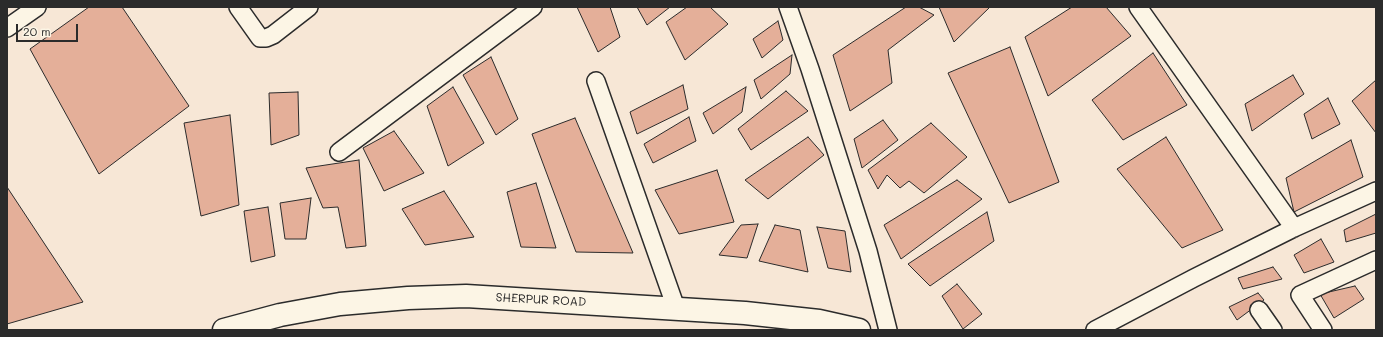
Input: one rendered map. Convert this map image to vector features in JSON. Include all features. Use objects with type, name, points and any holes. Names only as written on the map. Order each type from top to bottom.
[{"type":"street","points":[[7,28],[37,7]]},
{"type":"street","points":[[238,7],[260,38],[266,38],[273,35],[309,7]]},
{"type":"street","points":[[339,152],[533,7]]},
{"type":"street","points":[[788,7],[810,69],[868,251],[888,330]]},
{"type":"street","points":[[1138,7],[1294,228]]},
{"type":"street","points":[[596,81],[676,308]]},
{"type":"street","points":[[1095,330],[1294,228],[1376,191]]},
{"type":"street","points":[[1324,330],[1300,295],[1376,260]]},
{"type":"street","name":"SHERPUR ROAD","points":[[224,330],[280,315],[340,304],[408,298],[466,296],[745,312],[819,321],[859,330]]},
{"type":"street","points":[[1259,310],[1273,330]]},
{"type":"building","points":[[89,7],[122,7],[189,106],[99,174],[30,49]]},
{"type":"building","points":[[577,7],[610,7],[620,37],[598,52]]},
{"type":"building","points":[[637,7],[670,7],[647,25]]},
{"type":"building","points":[[687,7],[710,7],[728,24],[685,60],[666,22]]},
{"type":"building","points":[[906,7],[919,7],[934,15],[888,50],[892,83],[850,111],[833,55]]},
{"type":"building","points":[[939,7],[990,7],[954,42]]},
{"type":"building","points":[[1072,7],[1106,7],[1131,36],[1048,96],[1025,37]]},
{"type":"building","points":[[778,21],[783,40],[762,58],[753,39]]},
{"type":"building","points":[[1010,47],[1059,182],[1009,203],[948,73]]},
{"type":"building","points":[[1153,53],[1187,105],[1123,140],[1092,100]]},
{"type":"building","points":[[792,55],[790,74],[761,99],[754,80]]},
{"type":"building","points":[[491,57],[518,119],[496,135],[463,75]]},
{"type":"building","points":[[1293,75],[1304,94],[1252,131],[1245,104]]},
{"type":"building","points":[[1376,80],[1376,133],[1352,101]]},
{"type":"building","points":[[683,85],[688,109],[637,134],[630,112]]},
{"type":"building","points":[[453,87],[484,143],[448,166],[427,106]]},
{"type":"building","points":[[746,87],[742,112],[713,134],[703,113]]},
{"type":"building","points":[[786,91],[808,111],[751,150],[738,129]]},
{"type":"building","points":[[298,92],[299,135],[271,145],[269,93]]},
{"type":"building","points":[[1328,98],[1340,124],[1312,139],[1304,114]]},
{"type":"building","points":[[230,115],[239,205],[201,216],[184,123]]},
{"type":"building","points":[[689,117],[696,141],[653,163],[644,144]]},
{"type":"building","points":[[575,118],[633,253],[576,252],[532,134]]},
{"type":"building","points":[[883,120],[898,140],[862,168],[854,139]]},
{"type":"building","points":[[931,123],[967,157],[924,193],[909,181],[900,188],[887,175],[878,189],[868,170]]},
{"type":"building","points":[[394,131],[424,173],[384,191],[363,148]]},
{"type":"building","points":[[808,137],[824,155],[768,199],[745,180]]},
{"type":"building","points":[[1166,137],[1223,230],[1182,248],[1117,169]]},
{"type":"building","points":[[1351,140],[1363,177],[1294,212],[1286,178]]},
{"type":"building","points":[[359,160],[366,246],[346,248],[338,207],[323,208],[306,168]]},
{"type":"building","points":[[717,170],[734,222],[679,234],[655,190]]},
{"type":"building","points":[[957,180],[982,199],[901,259],[884,225]]},
{"type":"building","points":[[536,183],[556,248],[521,247],[507,192]]},
{"type":"building","points":[[7,187],[83,302],[7,324]]},
{"type":"building","points":[[444,191],[474,237],[425,245],[402,209]]},
{"type":"building","points":[[311,198],[306,239],[285,239],[280,203]]},
{"type":"building","points":[[268,207],[275,256],[251,262],[244,211]]},
{"type":"building","points":[[987,212],[994,241],[930,286],[908,264]]},
{"type":"building","points":[[1376,214],[1376,233],[1346,242],[1344,230]]},
{"type":"building","points":[[758,224],[747,258],[719,255],[741,225]]},
{"type":"building","points":[[775,225],[800,230],[808,272],[759,261]]},
{"type":"building","points":[[817,227],[845,231],[851,272],[828,268]]},
{"type":"building","points":[[1321,239],[1334,262],[1304,273],[1294,255]]},
{"type":"building","points":[[1273,267],[1282,279],[1243,289],[1238,278]]},
{"type":"building","points":[[957,284],[982,314],[963,329],[942,296]]},
{"type":"building","points":[[1355,286],[1364,299],[1334,318],[1320,294]]},
{"type":"building","points":[[1258,293],[1264,300],[1237,320],[1229,307]]}]
